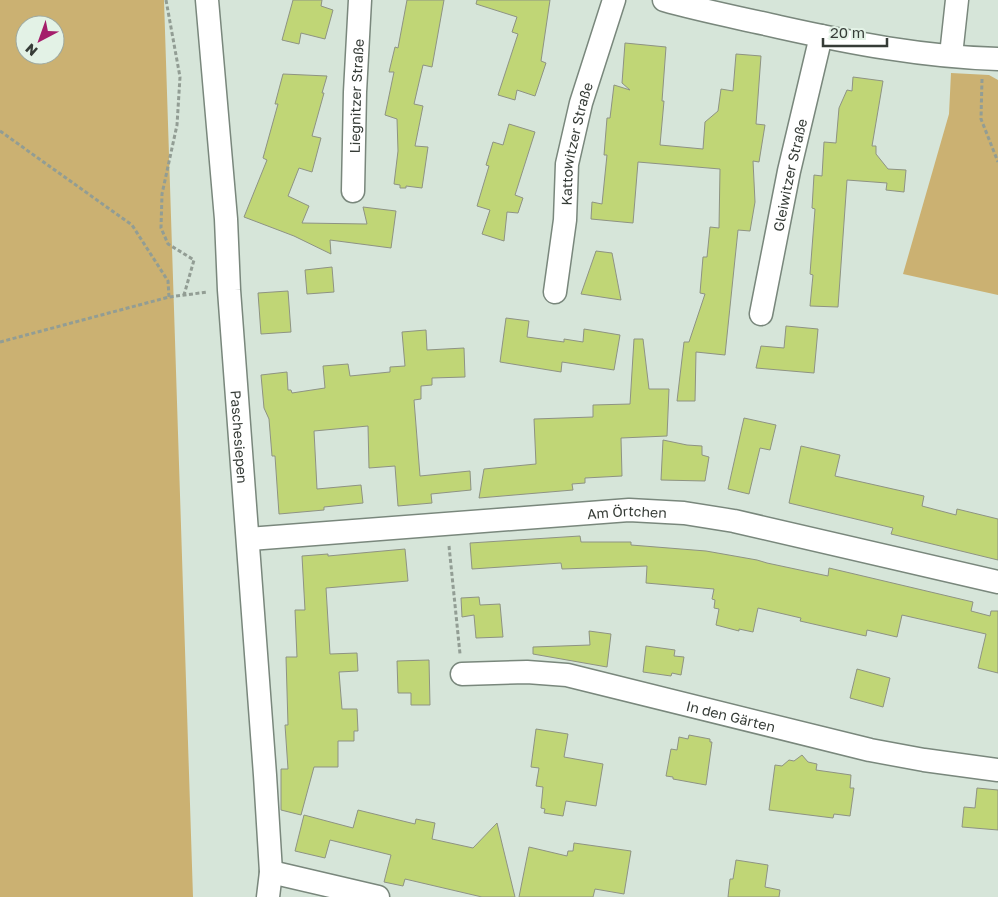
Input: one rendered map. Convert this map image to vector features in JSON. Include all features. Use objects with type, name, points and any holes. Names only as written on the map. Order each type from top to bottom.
[{"type":"street","name":"Paschesiepen","points":[[207,0],[226,219],[229,290],[249,539],[271,872],[268,897]]},
{"type":"street","name":"Liegnitzer Straße","points":[[353,192],[355,92],[360,0]]},
{"type":"street","name":"Kattowitzer Straße","points":[[555,292],[565,220],[567,164],[581,103],[614,0]]},
{"type":"street","points":[[664,0],[691,4],[821,36],[883,48],[990,58]]},
{"type":"street","points":[[951,55],[957,0]]},
{"type":"street","name":"Gleiwitzer Straße","points":[[761,314],[789,171],[821,36]]},
{"type":"street","name":"Am Örtchen","points":[[249,539],[629,510],[684,513],[734,521],[998,582]]},
{"type":"street","name":"In den Gärten","points":[[462,674],[528,672],[568,675],[870,750],[924,760],[998,770]]},
{"type":"street","points":[[271,872],[378,897]]},
{"type":"path","points":[[166,0],[180,77],[178,125],[162,194],[161,228],[168,244],[194,260],[184,295]]},
{"type":"path","points":[[990,58],[981,119],[998,162]]},
{"type":"path","points":[[0,131],[132,225],[168,281],[169,297]]},
{"type":"path","points":[[0,342],[169,297],[229,290]]},
{"type":"path","points":[[446,523],[462,674]]},
{"type":"shaded area","points":[[0,0],[164,0],[193,897],[0,897]]},
{"type":"shaded area","points":[[951,73],[989,75],[998,80],[998,295],[903,274],[949,114]]},
{"type":"building","points":[[293,0],[322,0],[321,6],[333,10],[325,39],[301,33],[299,44],[282,40]]},
{"type":"building","points":[[407,0],[444,0],[432,67],[423,65],[414,104],[423,106],[415,146],[428,147],[422,188],[406,186],[406,188],[400,188],[400,185],[394,184],[398,151],[397,119],[385,115],[394,72],[389,72],[395,47],[398,48]]},
{"type":"building","points":[[477,0],[550,0],[541,61],[546,63],[535,96],[517,90],[515,100],[498,95],[518,34],[512,32],[517,17],[476,4]]},
{"type":"building","points":[[625,43],[666,47],[660,145],[703,149],[705,122],[718,111],[721,89],[733,91],[736,54],[761,56],[756,124],[765,125],[759,162],[753,161],[755,202],[750,231],[738,230],[725,355],[696,352],[695,401],[677,401],[684,342],[689,342],[705,294],[700,293],[703,257],[707,257],[710,227],[719,228],[720,169],[638,162],[633,223],[591,219],[592,202],[602,204],[607,155],[604,155],[607,118],[610,118],[614,85],[630,90],[622,83]]},
{"type":"building","points":[[283,74],[327,76],[312,136],[321,138],[312,172],[299,168],[288,196],[309,206],[302,223],[367,224],[363,207],[396,211],[391,248],[330,240],[331,254],[294,236],[244,217],[267,160],[263,158],[278,104],[275,104]]},
{"type":"building","points":[[853,77],[883,81],[872,146],[876,146],[876,154],[888,169],[906,170],[904,192],[886,190],[887,183],[847,180],[838,307],[810,306],[813,275],[810,274],[815,209],[812,208],[814,175],[822,176],[824,142],[836,143],[839,108],[847,90],[852,91]]},
{"type":"building","points":[[509,124],[535,132],[515,195],[523,198],[518,213],[507,212],[504,241],[482,234],[490,210],[477,206],[489,166],[486,165],[493,142],[503,145]]},
{"type":"building","points":[[596,251],[612,253],[621,300],[581,294]]},
{"type":"building","points":[[332,267],[334,292],[307,294],[305,270]]},
{"type":"building","points":[[288,291],[291,332],[261,334],[258,293]]},
{"type":"building","points":[[506,318],[529,321],[527,337],[564,342],[564,339],[583,342],[584,329],[620,335],[614,370],[562,362],[561,372],[500,362]]},
{"type":"building","points":[[786,326],[818,329],[814,373],[756,368],[761,346],[784,348]]},
{"type":"building","points":[[426,330],[427,350],[464,348],[465,377],[432,378],[432,385],[421,386],[421,399],[414,400],[420,476],[470,471],[471,490],[431,494],[432,503],[398,506],[395,466],[369,468],[368,426],[314,431],[317,489],[361,485],[363,503],[324,507],[324,510],[279,514],[275,456],[272,456],[269,419],[264,408],[261,375],[287,372],[288,390],[291,390],[292,393],[325,388],[323,366],[348,364],[350,376],[390,372],[390,367],[405,366],[402,332]]},
{"type":"building","points":[[634,339],[643,339],[649,389],[669,389],[667,436],[621,438],[622,476],[585,478],[585,483],[572,484],[573,490],[479,498],[484,469],[536,464],[534,419],[593,417],[593,405],[630,404]]},
{"type":"building","points":[[744,418],[776,425],[770,450],[760,448],[749,494],[728,489]]},
{"type":"building","points":[[663,440],[702,446],[702,455],[709,457],[705,481],[661,480]]},
{"type":"building","points":[[801,446],[840,455],[835,476],[924,496],[922,506],[956,515],[957,509],[998,519],[998,560],[891,534],[893,528],[789,503]]},
{"type":"building","points":[[580,536],[581,542],[631,542],[631,545],[706,551],[828,576],[829,568],[973,602],[971,611],[990,616],[991,611],[998,611],[998,673],[978,668],[986,634],[902,615],[897,637],[867,630],[866,636],[800,621],[801,618],[758,608],[753,632],[739,629],[739,631],[716,625],[719,609],[714,608],[715,600],[712,599],[714,589],[646,583],[647,566],[562,569],[561,563],[472,569],[470,543]]},
{"type":"building","points":[[405,549],[408,581],[326,588],[330,654],[357,653],[358,671],[339,672],[342,709],[357,709],[358,731],[354,731],[354,741],[338,741],[338,767],[314,767],[301,815],[281,810],[281,769],[288,769],[285,725],[288,725],[286,657],[297,657],[295,610],[305,610],[302,556],[328,554],[328,556]]},
{"type":"building","points":[[479,597],[480,605],[500,604],[503,637],[476,638],[474,615],[462,617],[461,598]]},
{"type":"building","points":[[589,631],[611,634],[607,667],[533,654],[533,647],[590,645]]},
{"type":"building","points":[[646,646],[675,650],[674,656],[684,657],[681,675],[672,673],[671,676],[643,672]]},
{"type":"building","points":[[429,660],[430,705],[411,705],[411,693],[398,693],[397,661]]},
{"type":"building","points":[[857,669],[890,678],[883,707],[850,698]]},
{"type":"building","points":[[536,729],[568,734],[564,757],[603,764],[596,806],[566,801],[563,816],[544,813],[545,809],[541,808],[543,787],[536,786],[539,768],[531,767]]},
{"type":"building","points":[[689,735],[710,739],[710,742],[712,742],[706,785],[666,776],[671,749],[677,750],[679,737],[688,739]]},
{"type":"building","points":[[802,755],[808,762],[817,764],[816,770],[851,775],[850,788],[854,788],[850,816],[834,814],[833,818],[769,810],[775,765],[782,766],[789,760],[794,761]]},
{"type":"building","points":[[977,788],[998,790],[998,830],[962,827],[964,807],[975,808]]},
{"type":"building","points":[[358,810],[415,824],[416,819],[435,823],[432,839],[473,848],[497,823],[515,897],[482,897],[405,879],[403,886],[384,882],[391,855],[330,840],[325,858],[295,851],[304,815],[353,828]]},
{"type":"building","points":[[574,843],[631,851],[624,894],[595,889],[593,897],[519,897],[529,847],[567,856],[568,851],[573,851]]},
{"type":"building","points":[[736,860],[768,865],[765,887],[780,890],[779,897],[728,897],[730,879],[733,879]]}]
